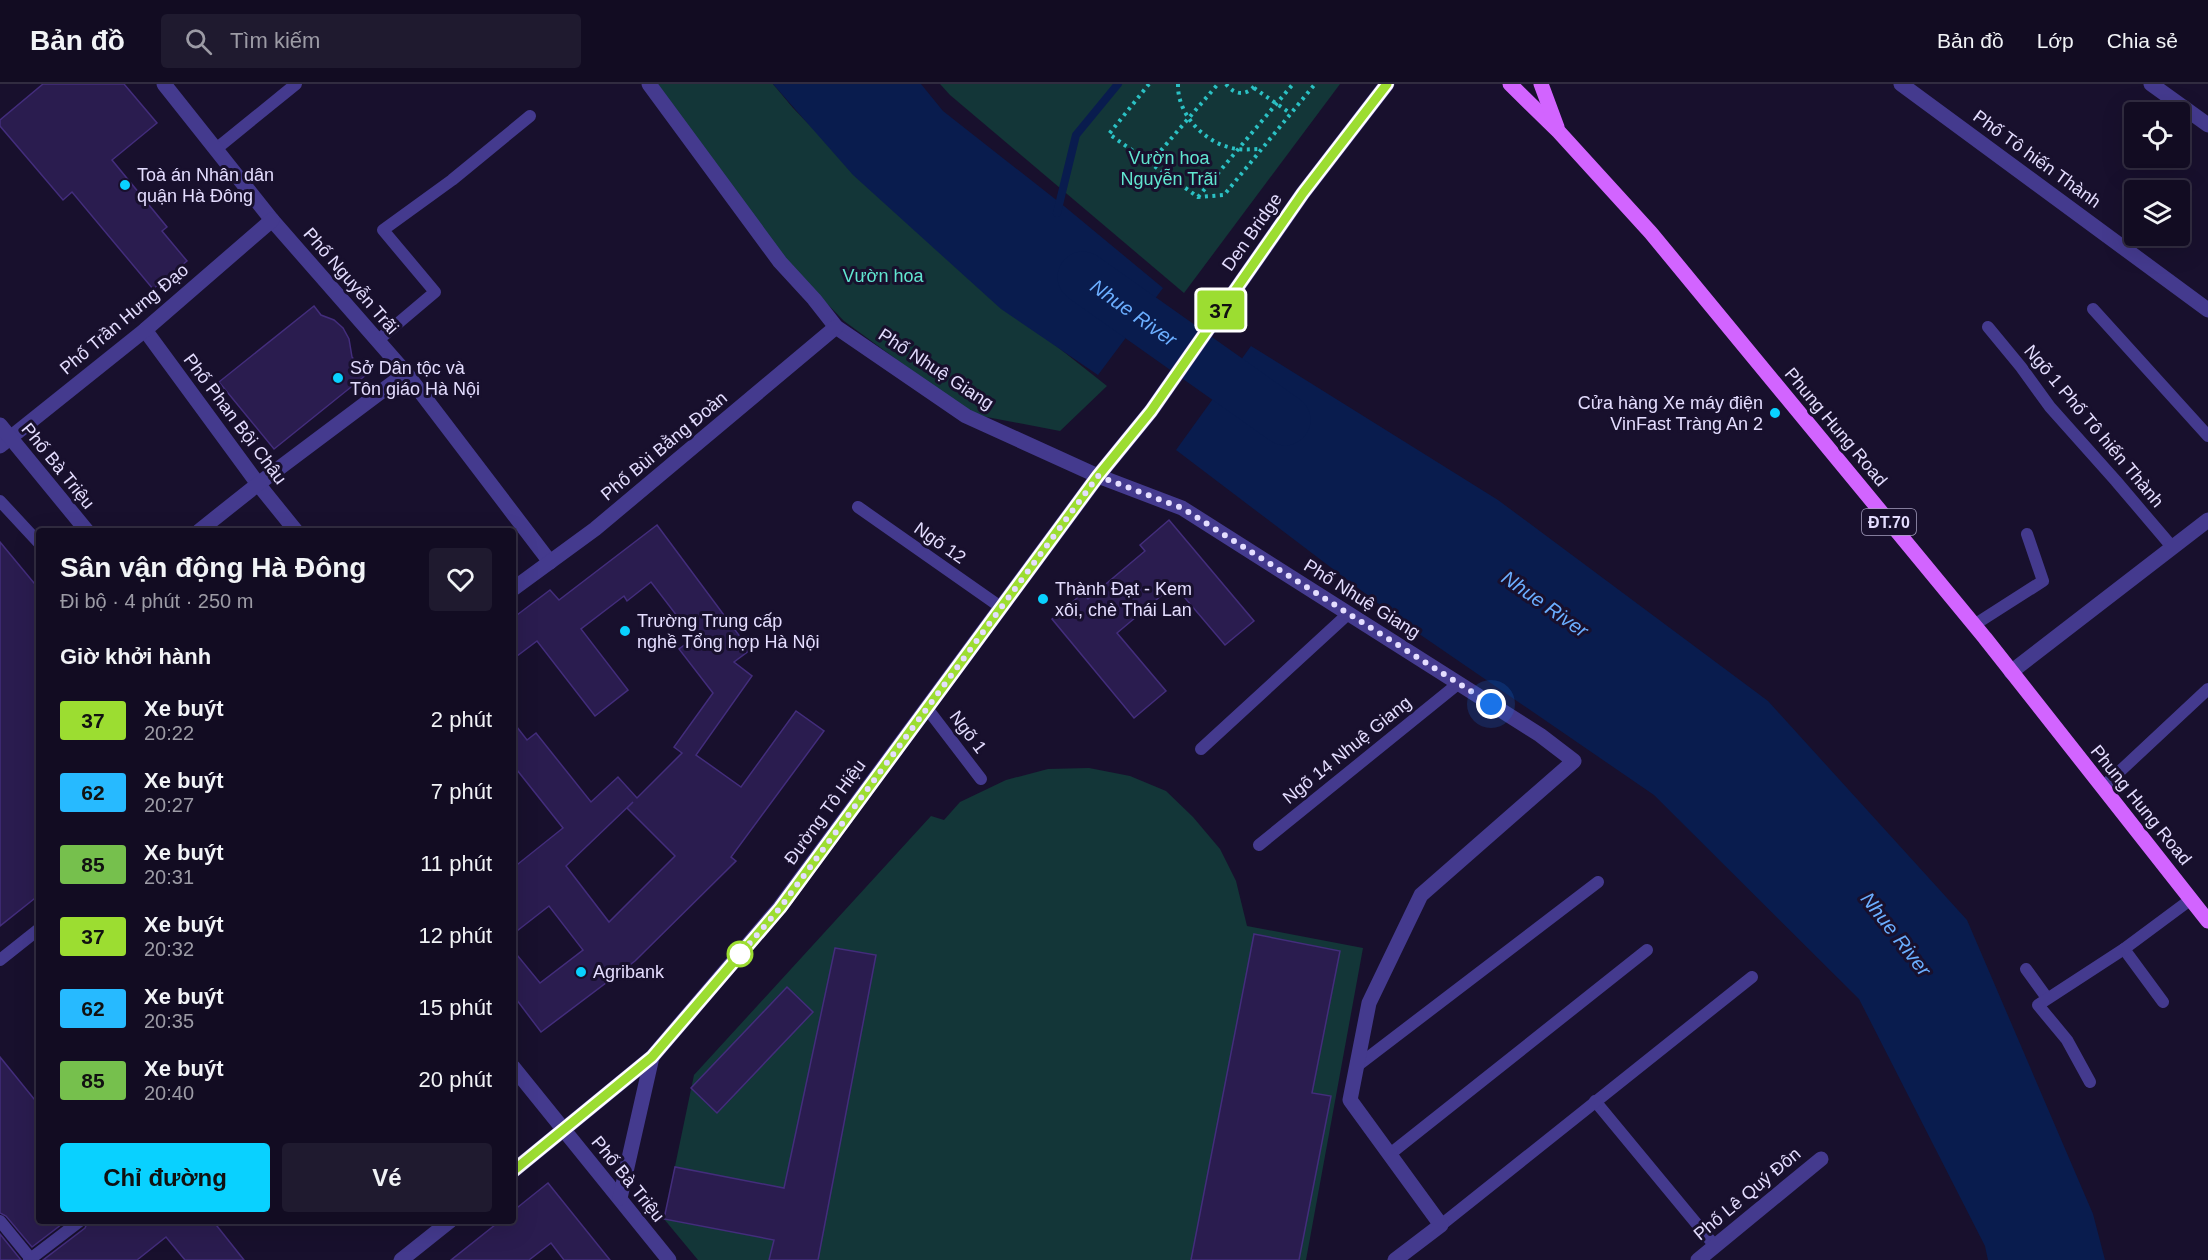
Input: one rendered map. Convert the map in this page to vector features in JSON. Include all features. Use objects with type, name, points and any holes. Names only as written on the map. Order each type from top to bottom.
[{"type":"main road","name":"Phung Hung Road","points":[[1510,84],[1559,132],[1651,233],[1974,625],[2208,921]]},
{"type":"main road","name":"Phung Hung Road","points":[[1541,84],[1559,132]]},
{"type":"street","name":"Phố Nguyễn Trãi","points":[[164,84],[272,220],[406,373],[550,562]]},
{"type":"street","name":"Phố Nhuệ Giang","points":[[650,84],[780,262],[837,327],[966,416],[1098,476],[1182,508],[1540,735],[1574,761],[1421,895],[1369,1003],[1350,1100],[1441,1225]]},
{"type":"street","name":"Den Bridge","points":[[1129,440],[1303,193],[1387,84]]},
{"type":"street","name":"Phố Tô hiến Thành","points":[[1901,84],[2208,310]]},
{"type":"street","points":[[2151,84],[2208,125]]},
{"type":"street","name":"Phố Trần Hưng Đạo","points":[[5,442],[144,330],[272,220]]},
{"type":"street","name":"Phố Bùi Bằng Đoàn","points":[[516,587],[595,529],[837,327]]},
{"type":"street","name":"Phố Phan Bội Châu","points":[[144,330],[258,484],[294,528]]},
{"type":"street","points":[[203,528],[406,373]]},
{"type":"street","name":"Phố Bà Triệu","points":[[0,425],[5,442],[84,528]]},
{"type":"street","name":"Đường Tô Hiệu","points":[[516,1169],[652,1057],[780,908],[1098,476],[1129,440]]},
{"type":"street","points":[[2011,672],[2208,520]]},
{"type":"street","points":[[620,1198],[652,1057]]},
{"type":"street","name":"Phố Bà Triệu","points":[[516,1071],[669,1260]]},
{"type":"street","name":"Phố Lê Quý Đôn","points":[[1698,1260],[1821,1159]]},
{"type":"street","points":[[401,1260],[446,1224]]},
{"type":"street","points":[[1395,1260],[1441,1225]]},
{"type":"lane","points":[[216,149],[296,84]]},
{"type":"lane","points":[[377,341],[435,292],[382,230],[452,180],[530,116]]},
{"type":"lane","points":[[2092,309],[2208,436]]},
{"type":"lane","name":"Ngõ 1 Phố Tô hiến Thành","points":[[1988,327],[2050,407],[2173,548]]},
{"type":"lane","points":[[0,501],[36,540]]},
{"type":"lane","name":"Ngõ 12","points":[[858,507],[1002,608]]},
{"type":"lane","points":[[1974,625],[2043,580],[2027,534]]},
{"type":"lane","points":[[1201,749],[1348,614]]},
{"type":"lane","name":"Ngõ 14 Nhuệ Giang","points":[[1259,845],[1459,683]]},
{"type":"lane","points":[[2103,787],[2208,689]]},
{"type":"lane","name":"Ngõ 1","points":[[926,707],[981,779]]},
{"type":"lane","points":[[1357,1066],[1598,882]]},
{"type":"lane","points":[[2090,1082],[2067,1040],[2038,1005],[2124,949],[2190,900]]},
{"type":"lane","points":[[0,960],[36,931]]},
{"type":"lane","points":[[2124,949],[2163,1002]]},
{"type":"lane","points":[[1389,1154],[1647,950]]},
{"type":"lane","points":[[2026,969],[2047,998]]},
{"type":"lane","points":[[1441,1225],[1752,977]]},
{"type":"lane","points":[[1595,1101],[1715,1246]]},
{"type":"lane","points":[[0,1221],[30,1259],[76,1224]]},
{"type":"path","points":[[1149,84],[1109,134],[1152,162],[1198,197],[1224,195],[1315,84]]},
{"type":"path","points":[[1178,84],[1188,117],[1214,142],[1236,149],[1261,149]]},
{"type":"path","points":[[1152,162],[1218,84]]},
{"type":"path","points":[[1226,84],[1231,90],[1240,93],[1248,93],[1255,86],[1290,113]]},
{"type":"path","points":[[1198,197],[1236,149],[1293,84]]},
{"type":"green space","name":"Vườn hoa","points":[[658,84],[773,84],[855,172],[1012,311],[1107,386],[1060,431],[971,414],[844,321],[783,259]]},
{"type":"green space","name":"Vườn hoa Nguyễn Trãi","points":[[940,84],[1340,84],[1184,293],[950,95]]},
{"type":"green space","points":[[1089,768],[1130,776],[1166,791],[1193,817],[1220,849],[1236,881],[1247,926],[1363,948],[1306,1260],[698,1260],[664,1219],[694,1075],[931,816],[944,820],[960,802],[1006,780],[1048,769]]},
{"type":"water","points":[[773,84],[921,84],[943,111],[1064,206],[1163,288],[1098,375],[1001,309],[853,175]]},
{"type":"water","points":[[1251,346],[1498,500],[1768,701],[1967,920],[2093,1214],[2105,1260],[1988,1260],[1985,1246],[1859,999],[1654,795],[1412,629],[1176,450]]},
{"type":"building","points":[[43,84],[124,84],[157,123],[112,160],[167,227],[162,231],[187,261],[153,289],[72,192],[63,200],[0,126],[0,120]]},
{"type":"building","name":"Sở Dân tộc và Tôn giáo Hà Nội","points":[[314,306],[321,315],[334,320],[343,328],[349,339],[352,357],[366,375],[274,449],[219,382]]},
{"type":"building","points":[[1169,520],[1254,621],[1225,645],[1174,585],[1117,633],[1166,691],[1134,718],[1052,619],[1083,593],[1088,599],[1145,551],[1140,545]]},
{"type":"building","points":[[657,525],[750,650],[734,662],[752,676],[696,755],[741,787],[796,711],[824,731],[731,857],[736,861],[635,961],[541,1032],[516,999],[516,954],[540,983],[583,950],[549,906],[516,932],[516,866],[563,828],[516,769],[516,726],[527,740],[536,733],[591,802],[618,777],[637,798],[682,753],[674,747],[713,693],[679,649],[694,638],[651,582],[627,601],[624,596],[581,629],[628,690],[595,716],[537,641],[516,657],[516,616],[550,590],[559,600]],"holes":[[[633,802],[627,808],[675,856],[609,922],[566,866]]]},
{"type":"building","points":[[0,542],[36,585],[36,897],[0,926]]},
{"type":"building","points":[[1254,934],[1340,951],[1312,1093],[1331,1096],[1299,1260],[1191,1260]]},
{"type":"building","points":[[835,948],[876,955],[818,1260],[769,1260],[774,1240],[664,1219],[675,1167],[784,1188]]},
{"type":"building","points":[[787,987],[813,1012],[717,1113],[691,1088]]},
{"type":"building","points":[[0,1057],[36,1101],[36,1224],[62,1224],[32,1247],[6,1216],[0,1213]]},
{"type":"building","points":[[548,1183],[610,1260],[564,1260],[551,1243],[529,1260],[451,1260],[496,1224],[516,1224],[516,1209]]},
{"type":"building","points":[[87,1224],[215,1224],[244,1260],[185,1260],[166,1237],[137,1260],[43,1260],[85,1228]]},
{"type":"building","points":[[0,1234],[21,1260],[0,1260]]},
{"type":"waterway","points":[[1057,213],[1076,135],[1118,84]]},
{"type":"waterway","name":"Nhue River","points":[[1083,277],[1285,420]]},
{"type":"bus line","name":"37","points":[[516,1169],[652,1057],[780,908],[1098,476],[1151,411],[1303,193],[1387,84]]},
{"type":"place","name":"Toà án Nhân dân quận Hà Đông","points":[[125,185]]},
{"type":"place","name":"Sở Dân tộc và Tôn giáo Hà Nội","points":[[338,378]]},
{"type":"place","name":"Cửa hàng Xe máy điện VinFast Tràng An 2","points":[[1775,413]]},
{"type":"place","name":"Thành Đạt - Kem xôi, chè Thái Lan","points":[[1043,599]]},
{"type":"place","name":"Trường Trung cấp nghề Tổng hợp Hà Nội","points":[[625,631]]},
{"type":"place","name":"Agribank","points":[[581,972]]},
{"type":"route","points":[[740,954],[738,957],[780,908],[1098,476],[1182,508],[1491,704]]}]
